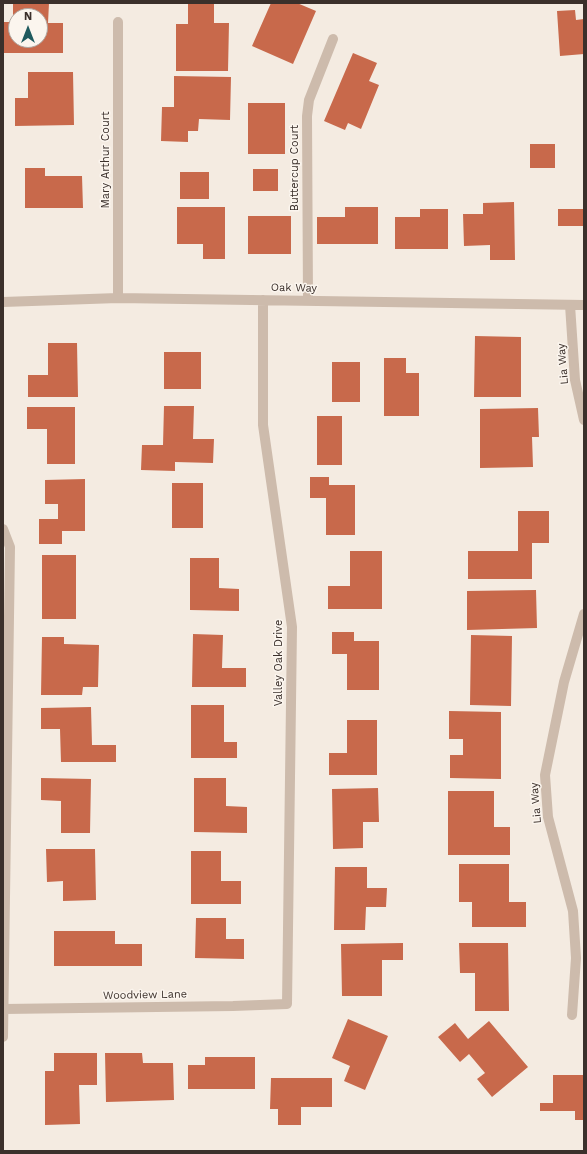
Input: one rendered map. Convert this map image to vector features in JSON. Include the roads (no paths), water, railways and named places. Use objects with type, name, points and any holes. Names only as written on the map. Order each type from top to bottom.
[{"type":"street","name":"Mary Arthur Court","points":[[118,22],[118,298]]},
{"type":"street","name":"Buttercup Court","points":[[308,301],[306,116],[309,100],[333,40]]},
{"type":"street","name":"Oak Way","points":[[3,302],[118,298],[584,305]]},
{"type":"street","name":"Valley Oak Drive","points":[[263,300],[263,425],[292,627],[287,1004]]},
{"type":"street","name":"Lia Way","points":[[570,305],[575,380],[584,420]]},
{"type":"street","points":[[3,529],[10,547],[3,1037]]},
{"type":"street","name":"Lia Way","points":[[572,1015],[576,958],[573,911],[548,817],[545,774],[564,682],[584,614]]},
{"type":"street","name":"Woodview Lane","points":[[4,1009],[287,1004]]}]
